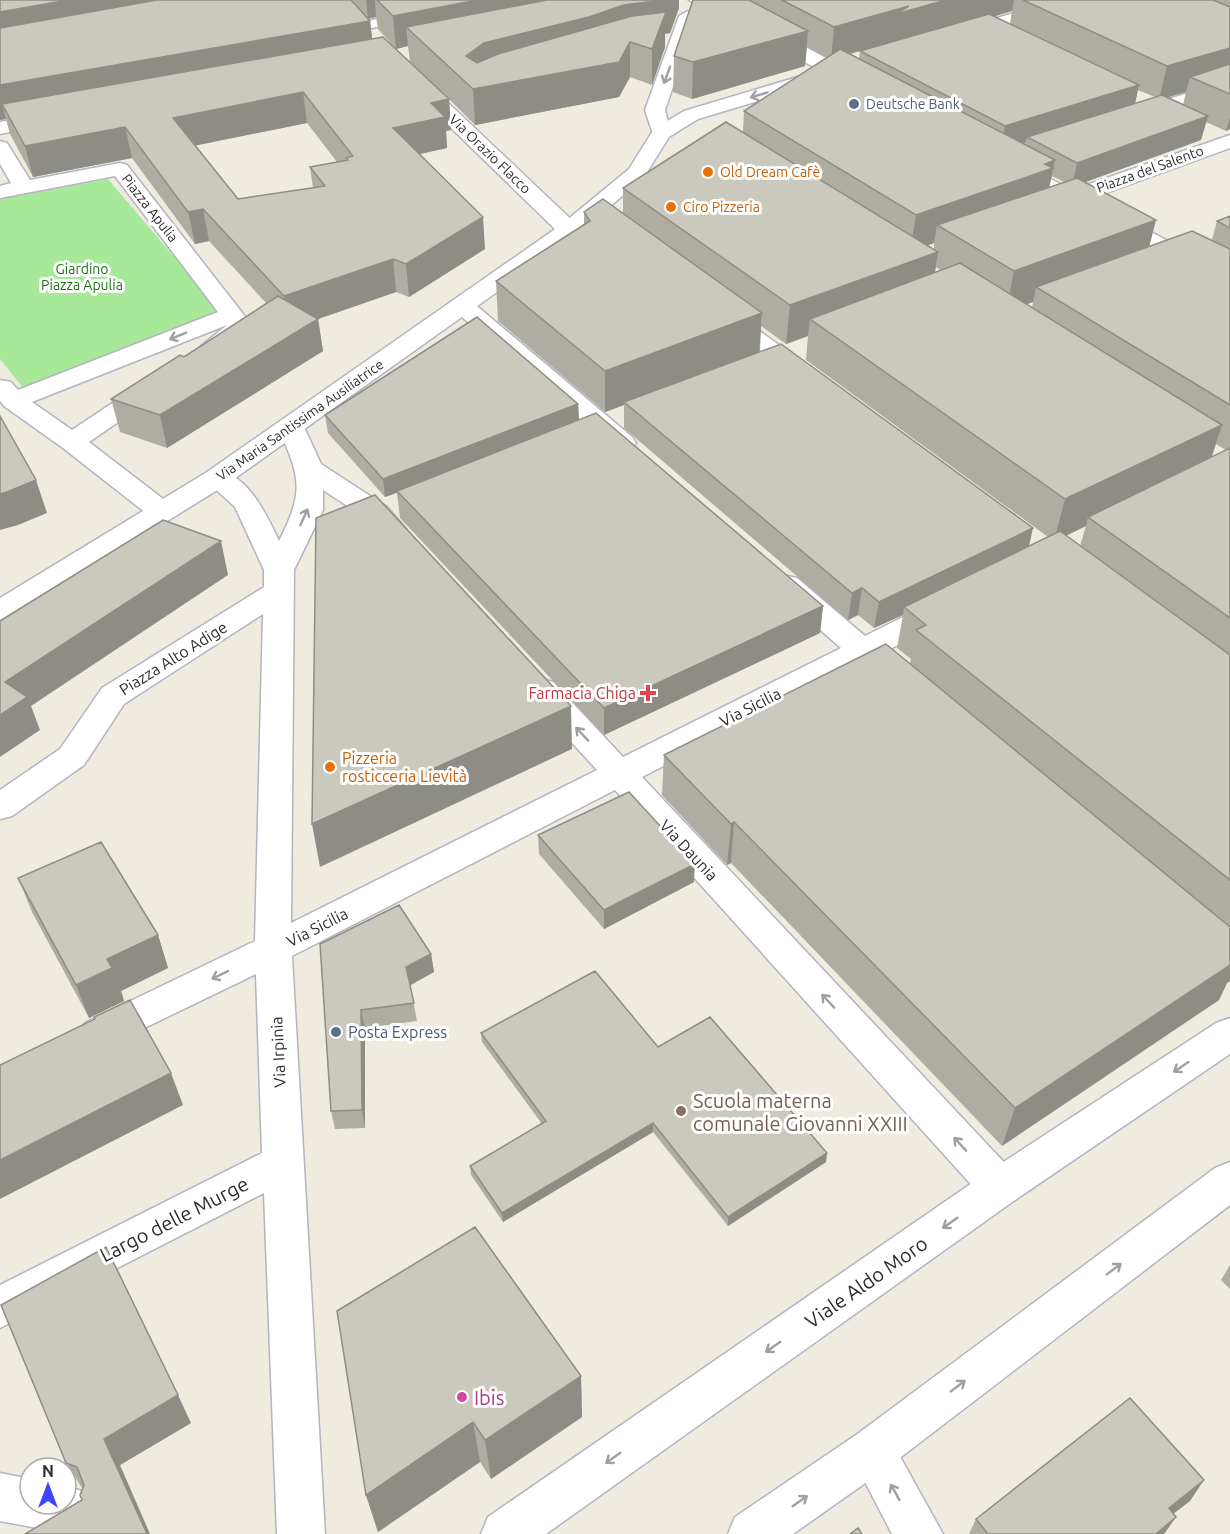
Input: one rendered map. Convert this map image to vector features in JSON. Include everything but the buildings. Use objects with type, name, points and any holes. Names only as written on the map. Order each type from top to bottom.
[{"type":"street","points":[[661,134],[655,110],[673,39],[692,0]]},
{"type":"street","points":[[698,0],[721,9],[836,82]]},
{"type":"street","points":[[944,40],[987,27],[1082,7]]},
{"type":"street","points":[[957,54],[1011,38],[1082,7]]},
{"type":"street","points":[[345,9],[380,46]]},
{"type":"street","points":[[987,27],[1011,38]]},
{"type":"street","name":"Via Orazio Flacco","points":[[405,72],[589,224]]},
{"type":"street","points":[[661,134],[692,115],[858,75],[880,86]]},
{"type":"street","points":[[1112,123],[1230,86]]},
{"type":"street","points":[[1137,98],[1187,123]]},
{"type":"street","points":[[0,128],[69,116]]},
{"type":"street","points":[[1207,132],[1228,141]]},
{"type":"street","points":[[661,134],[695,135]]},
{"type":"street","name":"Via Maria Santissima Ausiliatrice","points":[[0,611],[217,478],[463,306],[589,224],[637,173],[661,134]]},
{"type":"street","name":"Piazza del Salento","points":[[1040,217],[1062,209],[1071,198],[1228,141]]},
{"type":"street","points":[[0,147],[24,187]]},
{"type":"street","points":[[1021,152],[994,157],[1230,282]]},
{"type":"street","name":"Piazza Apulia","points":[[0,192],[120,169],[232,315]]},
{"type":"street","points":[[1151,269],[1211,247]]},
{"type":"street","points":[[704,300],[827,391]]},
{"type":"street","points":[[463,306],[646,463]]},
{"type":"street","points":[[7,393],[232,315],[242,328],[72,442]]},
{"type":"street","points":[[7,393],[161,511]]},
{"type":"street","points":[[278,580],[309,510],[310,469],[291,428]]},
{"type":"street","points":[[310,469],[388,509],[410,549]]},
{"type":"street","points":[[217,478],[247,503],[278,580]]},
{"type":"street","points":[[770,570],[898,681]]},
{"type":"street","name":"Piazza Alto Adige","points":[[0,807],[72,757],[113,696],[278,580]]},
{"type":"street","name":"Via Irpinia","points":[[278,580],[273,949],[301,1534]]},
{"type":"street","name":"Via Sicilia","points":[[273,949],[967,598]]},
{"type":"street","name":"Via Daunia","points":[[524,672],[1000,1187]]},
{"type":"street","points":[[73,1047],[273,949]]},
{"type":"street","name":"Viale Aldo Moro","points":[[505,1534],[1000,1187],[1230,1034]]},
{"type":"street","name":"Largo delle Murge","points":[[0,1307],[283,1163]]},
{"type":"street","points":[[752,1534],[872,1451],[1230,1181]]},
{"type":"street","points":[[872,1451],[919,1534]]},
{"type":"street","points":[[0,1497],[18,1500]]},
{"type":"lane","points":[[361,26],[427,14]]},
{"type":"green space","name":"Giardino Piazza Apulia","points":[[108,179],[222,313],[23,388],[0,359],[0,199]]},
{"type":"place","name":"Deutsche Bank","points":[[854,104]]},
{"type":"place","name":"Old Dream Cafè","points":[[708,172]]},
{"type":"place","name":"Ciro Pizzeria","points":[[671,207]]},
{"type":"place","name":"Farmacia Chiga","points":[[648,693]]},
{"type":"place","name":"Pizzeria rosticceria Lievità","points":[[330,767]]},
{"type":"place","name":"Posta Express","points":[[336,1032]]},
{"type":"place","name":"Scuola materna comunale Giovanni XXIII","points":[[681,1111]]},
{"type":"place","name":"Ibis","points":[[462,1397]]}]
